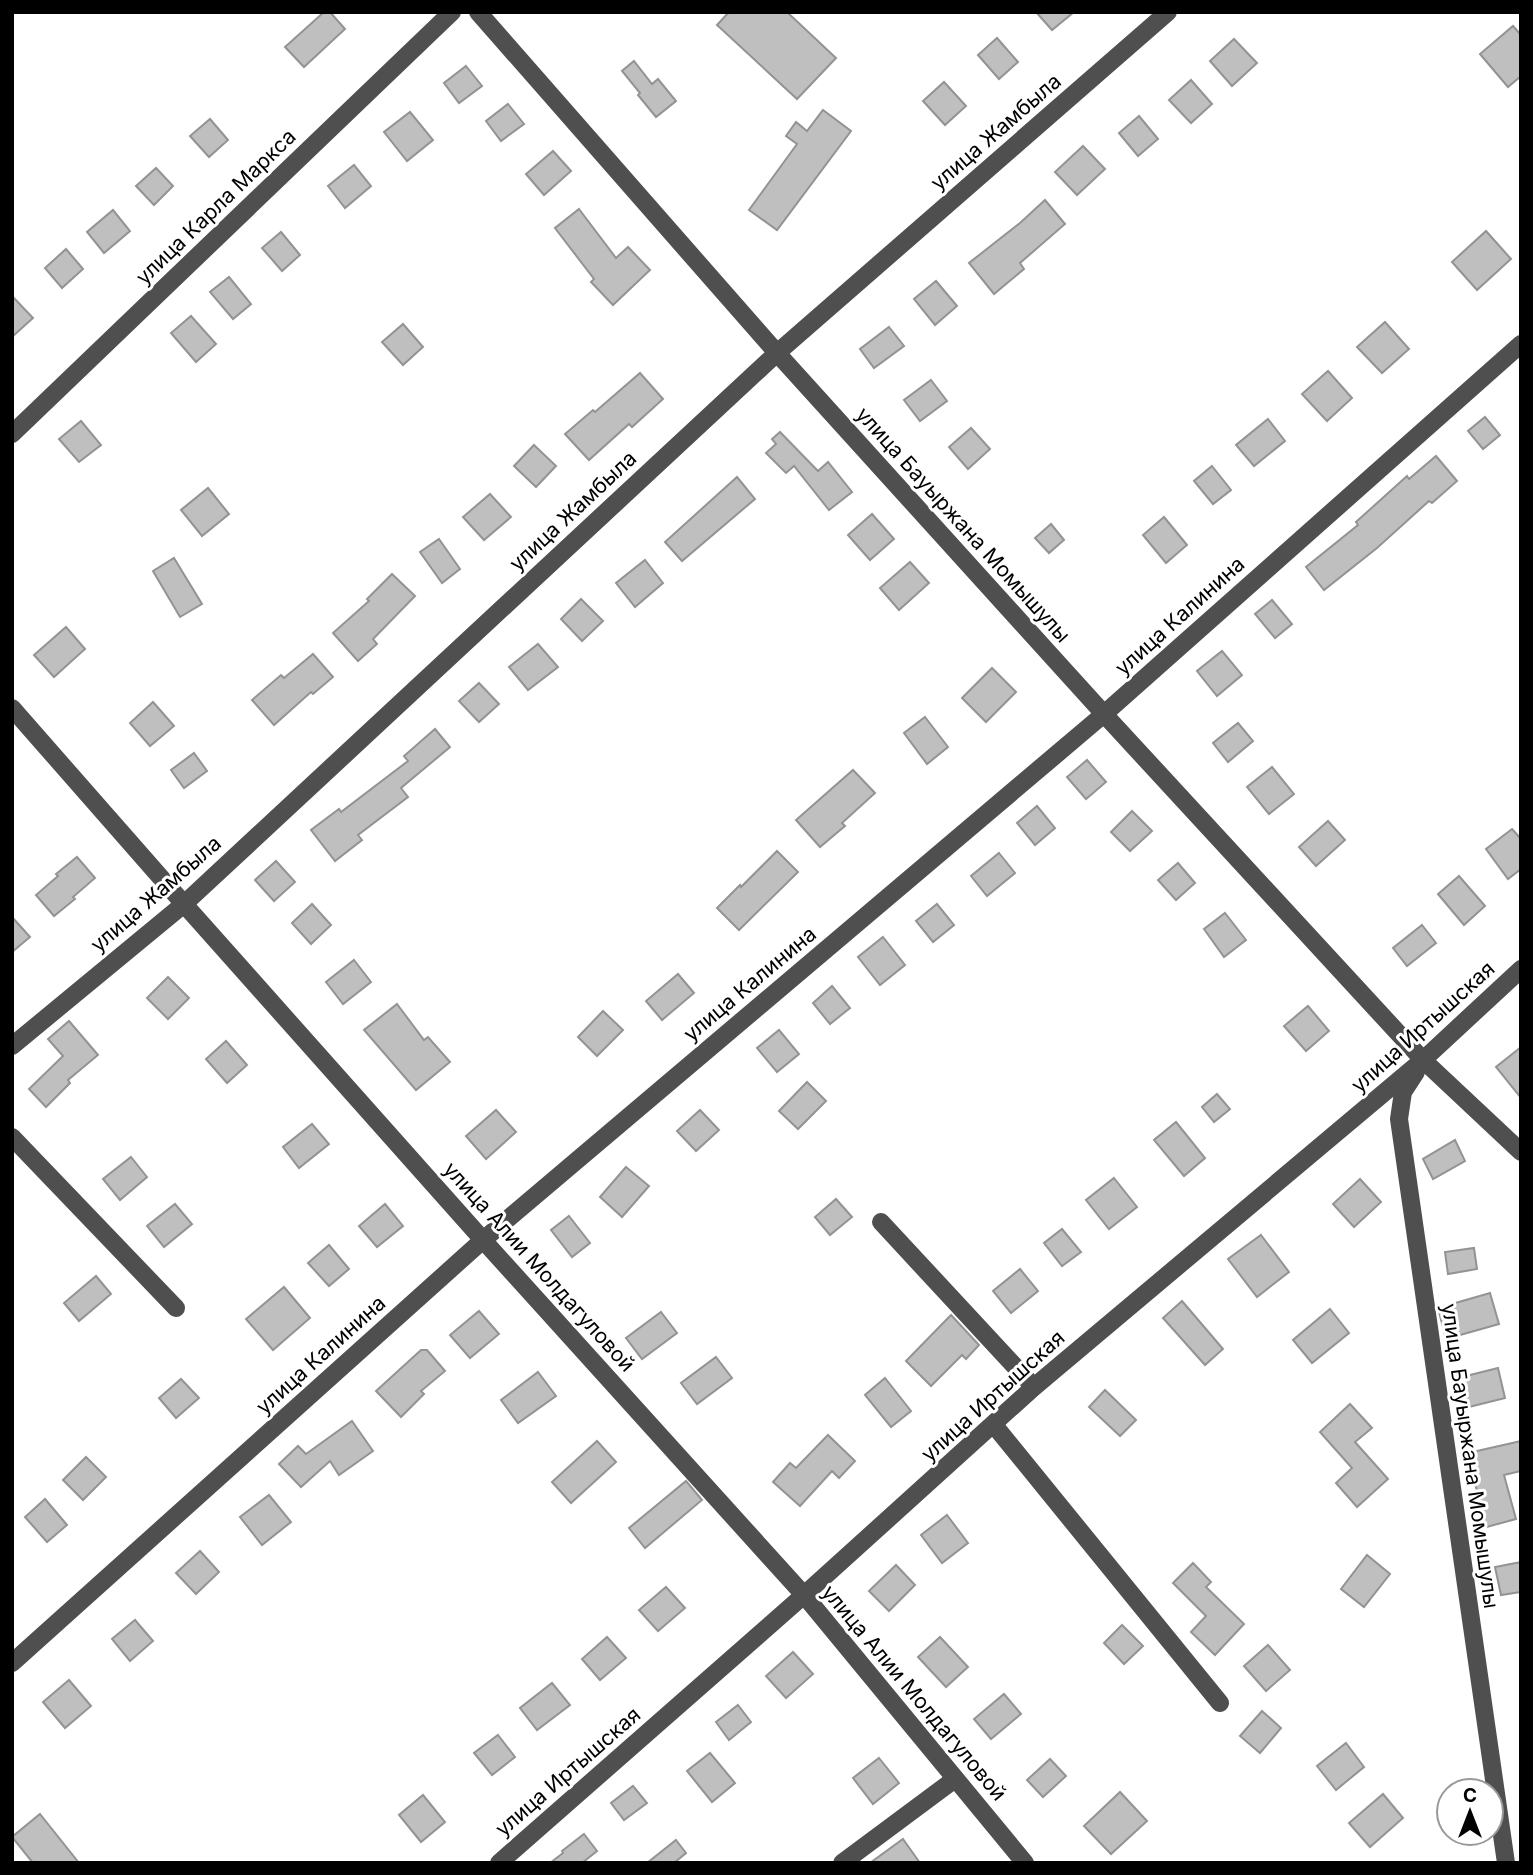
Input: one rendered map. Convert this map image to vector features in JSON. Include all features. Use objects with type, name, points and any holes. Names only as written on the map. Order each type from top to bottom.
[{"type":"street","name":"улица Карла Маркса","points":[[12,434],[452,12]]},
{"type":"street","name":"улица Бауыржана Момышулы","points":[[478,12],[777,353],[1104,714],[1423,1060],[1521,1153]]},
{"type":"street","name":"улица Жамбыла","points":[[12,1046],[184,904],[777,353],[1168,12]]},
{"type":"street","name":"улица Калинина","points":[[12,1663],[483,1240],[1104,714],[1521,344]]},
{"type":"street","name":"улица Алии Молдагуловой","points":[[12,708],[483,1240],[804,1595],[1025,1863]]},
{"type":"street","name":"улица Иртышская","points":[[499,1863],[804,1595],[1034,1387],[1423,1060],[1521,970]]},
{"type":"street","name":"улица Бауыржана Момышулы","points":[[1423,1060],[1403,1092],[1399,1119],[1506,1863]]},
{"type":"street","points":[[12,1137],[176,1308]]},
{"type":"street","points":[[881,1222],[1034,1387]]},
{"type":"street","points":[[994,1425],[1220,1703]]},
{"type":"street","points":[[842,1863],[955,1779]]},
{"type":"building","points":[[324,12],[330,12],[345,29],[304,67],[285,47]]},
{"type":"building","points":[[729,12],[787,12],[836,58],[797,99],[717,25]]},
{"type":"building","points":[[1036,12],[1074,12],[1052,30]]},
{"type":"building","points":[[1513,26],[1521,35],[1521,76],[1508,87],[1480,54]]},
{"type":"building","points":[[997,38],[1018,62],[999,79],[978,55]]},
{"type":"building","points":[[1234,39],[1257,63],[1232,86],[1210,61]]},
{"type":"building","points":[[634,61],[652,84],[658,79],[676,101],[656,117],[622,71]]},
{"type":"building","points":[[466,66],[482,86],[459,103],[444,83]]},
{"type":"building","points":[[1191,80],[1212,104],[1191,123],[1169,100]]},
{"type":"building","points":[[944,82],[966,106],[945,125],[923,101]]},
{"type":"building","points":[[508,104],[524,124],[501,141],[486,121]]},
{"type":"building","points":[[823,110],[851,131],[777,230],[749,210],[797,144],[786,136],[796,122],[807,131]]},
{"type":"building","points":[[410,112],[433,140],[407,161],[384,132]]},
{"type":"building","points":[[1139,116],[1158,139],[1138,156],[1119,133]]},
{"type":"building","points":[[210,119],[228,140],[209,157],[190,136]]},
{"type":"building","points":[[1083,146],[1105,169],[1077,195],[1055,172]]},
{"type":"building","points":[[553,151],[571,171],[544,195],[526,174]]},
{"type":"building","points":[[354,165],[371,186],[345,208],[328,186]]},
{"type":"building","points":[[156,168],[173,186],[154,205],[136,186]]},
{"type":"building","points":[[1045,200],[1065,224],[1020,263],[1024,269],[994,294],[969,263]]},
{"type":"building","points":[[579,209],[616,258],[628,247],[650,270],[613,305],[591,282],[594,279],[555,228]]},
{"type":"building","points":[[113,210],[130,231],[104,253],[87,232]]},
{"type":"building","points":[[1486,231],[1511,259],[1477,290],[1452,262]]},
{"type":"building","points":[[281,232],[300,255],[282,271],[262,248]]},
{"type":"building","points":[[66,249],[83,269],[62,288],[45,268]]},
{"type":"building","points":[[229,277],[251,304],[233,319],[210,292]]},
{"type":"building","points":[[936,281],[957,306],[935,325],[914,299]]},
{"type":"building","points":[[12,296],[33,318],[12,337]]},
{"type":"building","points":[[191,316],[216,344],[196,362],[171,333]]},
{"type":"building","points":[[1385,322],[1409,349],[1382,373],[1357,347]]},
{"type":"building","points":[[403,324],[423,347],[403,365],[382,342]]},
{"type":"building","points":[[889,327],[904,346],[874,368],[860,349]]},
{"type":"building","points":[[1328,371],[1352,398],[1327,421],[1302,394]]},
{"type":"building","points":[[640,373],[663,399],[632,427],[629,424],[589,460],[565,434]]},
{"type":"building","points":[[931,380],[947,401],[920,421],[904,400]]},
{"type":"building","points":[[1485,417],[1500,435],[1483,449],[1468,431]]},
{"type":"building","points":[[1268,419],[1285,441],[1254,466],[1236,445]]},
{"type":"building","points":[[81,421],[101,445],[79,462],[59,439]]},
{"type":"building","points":[[971,428],[990,449],[968,469],[949,447]]},
{"type":"building","points":[[780,432],[818,471],[828,462],[852,492],[829,510],[794,466],[786,473],[766,453],[776,444],[772,439]]},
{"type":"building","points":[[534,445],[556,466],[536,487],[514,466]]},
{"type":"building","points":[[1436,456],[1457,481],[1432,503],[1429,501],[1377,548],[1324,590],[1306,567],[1358,525],[1356,522],[1407,476],[1409,479]]},
{"type":"building","points":[[1212,466],[1231,490],[1213,504],[1194,481]]},
{"type":"building","points":[[737,477],[755,499],[682,561],[665,542]]},
{"type":"building","points":[[208,488],[229,514],[202,536],[181,510]]},
{"type":"building","points":[[490,494],[511,517],[484,540],[463,517]]},
{"type":"building","points":[[872,514],[894,539],[870,560],[848,535]]},
{"type":"building","points":[[1164,517],[1187,545],[1166,563],[1143,535]]},
{"type":"building","points":[[1051,524],[1064,540],[1049,553],[1035,538]]},
{"type":"building","points":[[439,539],[460,569],[442,583],[420,552]]},
{"type":"building","points":[[174,558],[202,604],[180,617],[153,571]]},
{"type":"building","points":[[645,560],[663,583],[635,607],[616,583]]},
{"type":"building","points":[[910,562],[929,583],[899,610],[880,588]]},
{"type":"building","points":[[392,574],[415,596],[373,639],[377,644],[358,661],[333,633],[369,601],[367,599]]},
{"type":"building","points":[[581,599],[603,621],[582,641],[561,619]]},
{"type":"building","points":[[1272,600],[1292,624],[1275,638],[1255,614]]},
{"type":"building","points":[[66,627],[85,649],[54,677],[34,655]]},
{"type":"building","points":[[538,644],[558,667],[528,690],[509,667]]},
{"type":"building","points":[[1222,651],[1242,675],[1217,696],[1197,671]]},
{"type":"building","points":[[313,654],[333,677],[313,694],[311,692],[274,725],[252,700],[281,675],[284,678]]},
{"type":"building","points":[[992,668],[1016,692],[986,722],[962,698]]},
{"type":"building","points":[[479,683],[499,704],[479,722],[459,701]]},
{"type":"building","points":[[153,702],[174,726],[150,746],[130,723]]},
{"type":"building","points":[[925,717],[948,747],[927,764],[904,733]]},
{"type":"building","points":[[1238,723],[1253,741],[1228,762],[1213,743]]},
{"type":"building","points":[[435,729],[450,747],[401,788],[408,797],[358,835],[362,840],[335,861],[311,830],[339,809],[341,812],[408,761],[404,756]]},
{"type":"building","points":[[194,753],[207,771],[184,788],[171,770]]},
{"type":"building","points":[[1087,760],[1106,782],[1086,799],[1067,777]]},
{"type":"building","points":[[1272,767],[1294,794],[1269,814],[1247,787]]},
{"type":"building","points":[[853,770],[875,793],[842,823],[845,826],[820,847],[796,820]]},
{"type":"building","points":[[1037,806],[1055,828],[1035,845],[1017,823]]},
{"type":"building","points":[[1132,811],[1152,831],[1130,851],[1111,832]]},
{"type":"building","points":[[1328,821],[1345,840],[1316,866],[1299,847]]},
{"type":"building","points":[[1512,829],[1521,839],[1521,869],[1508,879],[1486,849]]},
{"type":"building","points":[[777,851],[798,872],[739,930],[717,908]]},
{"type":"building","points":[[999,853],[1015,873],[987,896],[971,876]]},
{"type":"building","points":[[77,857],[95,878],[54,916],[36,895]]},
{"type":"building","points":[[276,861],[295,882],[274,901],[255,880]]},
{"type":"building","points":[[1178,863],[1195,883],[1176,900],[1158,880]]},
{"type":"building","points":[[1459,876],[1485,906],[1464,925],[1438,894]]},
{"type":"building","points":[[312,904],[331,925],[311,944],[292,923]]},
{"type":"building","points":[[937,904],[954,925],[933,942],[916,921]]},
{"type":"building","points":[[1225,913],[1246,940],[1224,957],[1204,929]]},
{"type":"building","points":[[12,917],[30,937],[12,952]]},
{"type":"building","points":[[1422,925],[1436,943],[1407,966],[1393,948]]},
{"type":"building","points":[[883,937],[905,965],[880,985],[858,957]]},
{"type":"building","points":[[354,960],[371,982],[343,1004],[326,982]]},
{"type":"building","points":[[678,974],[694,993],[662,1020],[646,1001]]},
{"type":"building","points":[[168,977],[189,998],[168,1019],[147,998]]},
{"type":"building","points":[[832,986],[850,1008],[830,1024],[813,1003]]},
{"type":"building","points":[[397,1004],[424,1040],[428,1037],[450,1062],[416,1090],[364,1030]]},
{"type":"building","points":[[1308,1006],[1329,1031],[1306,1051],[1284,1026]]},
{"type":"building","points":[[603,1011],[623,1030],[597,1056],[578,1037]]},
{"type":"building","points":[[69,1021],[98,1055],[68,1080],[70,1083],[46,1107],[29,1089],[63,1056],[48,1039]]},
{"type":"building","points":[[779,1030],[799,1054],[777,1072],[757,1048]]},
{"type":"building","points":[[226,1041],[247,1065],[227,1083],[206,1059]]},
{"type":"building","points":[[1521,1047],[1521,1098],[1496,1067]]},
{"type":"building","points":[[807,1082],[826,1101],[798,1129],[779,1111]]},
{"type":"building","points":[[1217,1094],[1230,1109],[1214,1122],[1202,1107]]},
{"type":"building","points":[[496,1110],[516,1132],[486,1159],[466,1136]]},
{"type":"building","points":[[700,1110],[719,1130],[696,1151],[677,1131]]},
{"type":"building","points":[[1176,1122],[1205,1158],[1184,1176],[1154,1140]]},
{"type":"building","points":[[312,1124],[329,1144],[299,1168],[283,1147]]},
{"type":"building","points":[[1455,1140],[1465,1161],[1433,1179],[1423,1159]]},
{"type":"building","points":[[131,1157],[147,1177],[120,1200],[103,1179]]},
{"type":"building","points":[[626,1167],[649,1186],[622,1217],[600,1197]]},
{"type":"building","points":[[1114,1178],[1137,1207],[1109,1229],[1086,1200]]},
{"type":"building","points":[[1360,1179],[1381,1202],[1354,1227],[1333,1204]]},
{"type":"building","points":[[836,1199],[852,1217],[830,1235],[815,1217]]},
{"type":"building","points":[[175,1204],[192,1224],[164,1247],[147,1226]]},
{"type":"building","points":[[385,1204],[403,1226],[377,1247],[359,1226]]},
{"type":"building","points":[[569,1216],[590,1243],[572,1257],[551,1230]]},
{"type":"building","points":[[1062,1229],[1081,1252],[1062,1266],[1044,1243]]},
{"type":"building","points":[[1261,1235],[1289,1272],[1257,1297],[1228,1259]]},
{"type":"building","points":[[329,1245],[349,1269],[329,1286],[308,1263]]},
{"type":"building","points":[[1474,1248],[1477,1269],[1448,1274],[1445,1252]]},
{"type":"building","points":[[1020,1269],[1038,1291],[1011,1313],[993,1291]]},
{"type":"building","points":[[96,1276],[111,1294],[79,1321],[64,1303]]},
{"type":"building","points":[[284,1287],[310,1318],[273,1350],[246,1319]]},
{"type":"building","points":[[1490,1293],[1499,1324],[1446,1339],[1438,1308]]},
{"type":"building","points":[[1182,1301],[1223,1349],[1205,1365],[1163,1318]]},
{"type":"building","points":[[1330,1309],[1349,1333],[1312,1363],[1293,1340]]},
{"type":"building","points":[[479,1311],[499,1334],[470,1358],[450,1335]]},
{"type":"building","points":[[661,1312],[677,1333],[642,1359],[626,1338]]},
{"type":"building","points":[[951,1315],[979,1345],[966,1359],[962,1355],[931,1386],[906,1361]]},
{"type":"building","points":[[421,1350],[427,1350],[445,1371],[421,1391],[424,1394],[401,1417],[376,1391]]},
{"type":"building","points":[[716,1357],[732,1378],[697,1404],[681,1383]]},
{"type":"building","points":[[1498,1368],[1505,1398],[1465,1408],[1458,1378]]},
{"type":"building","points":[[538,1372],[556,1396],[518,1423],[501,1400]]},
{"type":"building","points":[[885,1378],[911,1411],[891,1427],[865,1395]]},
{"type":"building","points":[[181,1379],[199,1398],[176,1418],[159,1398]]},
{"type":"building","points":[[1105,1390],[1136,1420],[1120,1436],[1089,1407]]},
{"type":"building","points":[[1350,1404],[1372,1428],[1355,1442],[1388,1479],[1357,1507],[1336,1483],[1352,1468],[1320,1432]]},
{"type":"building","points":[[352,1421],[373,1451],[339,1475],[330,1461],[301,1487],[279,1464],[298,1446],[306,1454]]},
{"type":"building","points":[[828,1435],[855,1461],[839,1478],[832,1471],[800,1506],[773,1482],[790,1463],[796,1468]]},
{"type":"building","points":[[597,1441],[616,1462],[571,1503],[552,1482]]},
{"type":"building","points":[[1521,1441],[1521,1471],[1504,1475],[1516,1519],[1483,1528],[1468,1453]]},
{"type":"building","points":[[86,1457],[106,1477],[83,1500],[63,1480]]},
{"type":"building","points":[[686,1481],[702,1500],[645,1548],[629,1528]]},
{"type":"building","points":[[269,1495],[291,1522],[262,1545],[240,1517]]},
{"type":"building","points":[[45,1499],[67,1525],[47,1542],[25,1517]]},
{"type":"building","points":[[947,1515],[968,1543],[942,1563],[921,1535]]},
{"type":"building","points":[[200,1551],[219,1572],[196,1594],[176,1573]]},
{"type":"building","points":[[1367,1555],[1390,1574],[1364,1607],[1341,1589]]},
{"type":"building","points":[[1521,1562],[1521,1592],[1501,1595],[1495,1567]]},
{"type":"building","points":[[1193,1563],[1211,1582],[1206,1587],[1244,1624],[1215,1655],[1191,1632],[1206,1616],[1173,1583]]},
{"type":"building","points":[[896,1565],[915,1585],[889,1611],[869,1591]]},
{"type":"building","points":[[666,1587],[685,1608],[658,1631],[639,1610]]},
{"type":"building","points":[[135,1620],[153,1641],[130,1661],[112,1639]]},
{"type":"building","points":[[1122,1625],[1143,1646],[1124,1664],[1104,1643]]},
{"type":"building","points":[[607,1637],[626,1658],[600,1680],[582,1659]]},
{"type":"building","points":[[940,1637],[968,1667],[946,1687],[918,1657]]},
{"type":"building","points":[[1268,1645],[1290,1670],[1266,1691],[1244,1666]]},
{"type":"building","points":[[793,1652],[813,1674],[786,1698],[766,1676]]},
{"type":"building","points":[[69,1680],[91,1706],[65,1728],[43,1702]]},
{"type":"building","points":[[552,1683],[570,1705],[537,1730],[520,1708]]},
{"type":"building","points":[[1004,1694],[1021,1714],[991,1739],[974,1719]]},
{"type":"building","points":[[738,1705],[751,1722],[729,1740],[716,1722]]},
{"type":"building","points":[[1262,1711],[1281,1728],[1260,1753],[1240,1736]]},
{"type":"building","points":[[498,1735],[515,1757],[492,1775],[474,1753]]},
{"type":"building","points":[[1346,1743],[1364,1767],[1336,1790],[1317,1766]]},
{"type":"building","points":[[710,1753],[735,1783],[712,1802],[687,1771]]},
{"type":"building","points":[[879,1758],[899,1783],[873,1804],[853,1778]]},
{"type":"building","points":[[1050,1759],[1066,1776],[1043,1797],[1027,1780]]},
{"type":"building","points":[[633,1786],[647,1803],[624,1820],[611,1803]]},
{"type":"building","points":[[1120,1792],[1147,1821],[1111,1854],[1084,1826]]},
{"type":"building","points":[[1383,1794],[1403,1818],[1370,1847],[1349,1823]]},
{"type":"building","points":[[423,1795],[445,1822],[421,1842],[399,1815]]},
{"type":"building","points":[[40,1814],[79,1863],[33,1863],[12,1837]]},
{"type":"building","points":[[584,1834],[597,1851],[582,1863],[550,1863],[563,1853],[562,1851]]},
{"type":"building","points":[[903,1839],[920,1863],[870,1863]]},
{"type":"building","points":[[676,1840],[686,1853],[674,1863],[647,1863]]}]
